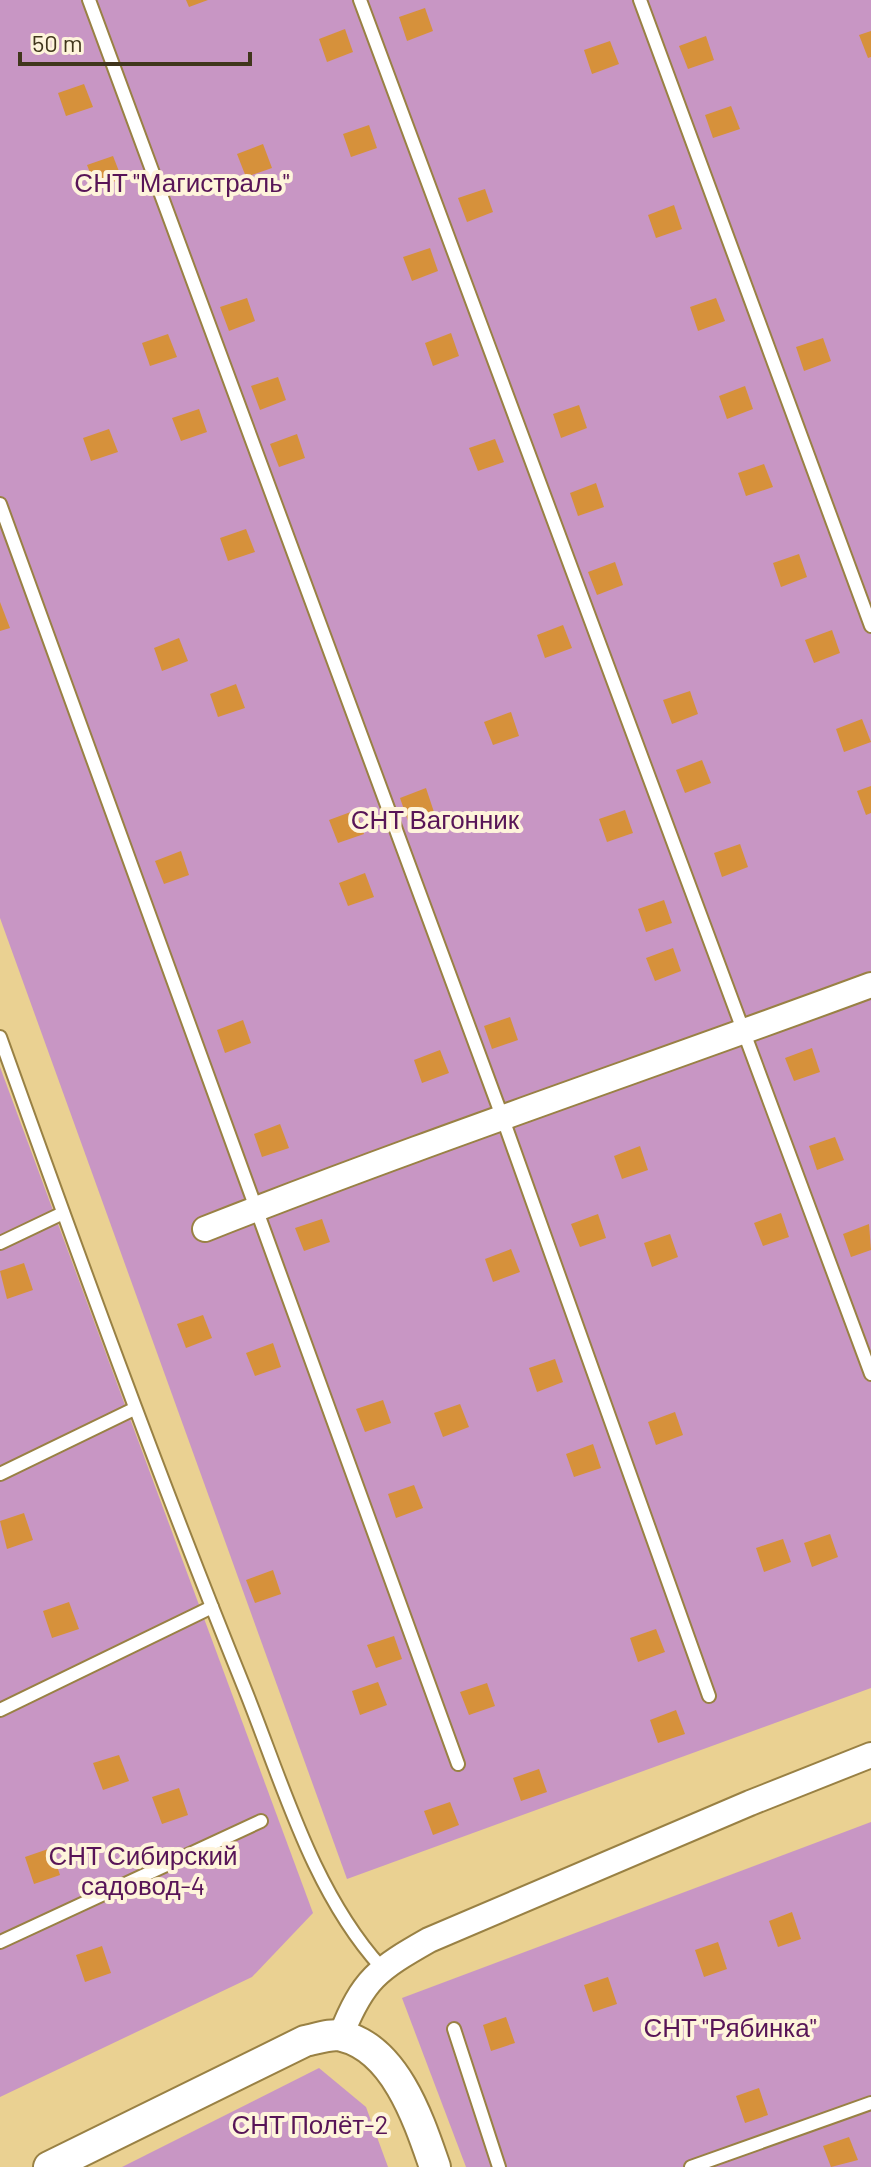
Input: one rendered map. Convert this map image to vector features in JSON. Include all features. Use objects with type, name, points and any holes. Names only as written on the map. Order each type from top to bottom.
[{"type":"street","points":[[205,1229],[371,1162],[503,1119],[871,985]]},
{"type":"street","points":[[341,2035],[355,1999],[381,1967],[429,1940],[750,1803],[871,1755]]},
{"type":"street","points":[[49,2167],[305,2041],[341,2035],[370,2050],[394,2076],[418,2119],[435,2167]]},
{"type":"lane","points":[[89,0],[503,1119],[709,1696]]},
{"type":"lane","points":[[360,0],[871,1374]]},
{"type":"lane","points":[[640,0],[871,626]]},
{"type":"lane","points":[[0,504],[458,1764]]},
{"type":"lane","points":[[0,1037],[134,1409],[212,1607],[341,1917],[381,1967]]},
{"type":"lane","points":[[0,1243],[63,1213]]},
{"type":"lane","points":[[0,1474],[134,1409]]},
{"type":"lane","points":[[0,1710],[212,1607]]},
{"type":"lane","points":[[0,1942],[261,1821]]},
{"type":"lane","points":[[454,2029],[499,2167]]},
{"type":"lane","points":[[691,2167],[871,2103]]},
{"type":"green space","name":"СНТ Вагонник","points":[[0,0],[871,0],[871,1688],[347,1879],[0,918]]},
{"type":"green space","name":"СНТ Сибирский садовод-4","points":[[0,1067],[313,1913],[252,1977],[0,2097]]},
{"type":"green space","name":"СНТ \"Рябинка\"","points":[[871,1822],[871,2167],[466,2167],[402,1998]]},
{"type":"green space","name":"СНТ Полёт-2","points":[[319,2068],[366,2107],[388,2167],[122,2167]]},
{"type":"building","points":[[186,0],[208,0],[189,7]]},
{"type":"building","points":[[425,8],[433,31],[407,41],[399,17]]},
{"type":"building","points":[[345,29],[353,52],[327,62],[319,39]]},
{"type":"building","points":[[871,31],[871,57],[868,58],[859,35]]},
{"type":"building","points":[[706,36],[714,60],[688,69],[679,46]]},
{"type":"building","points":[[610,41],[619,64],[592,74],[584,50]]},
{"type":"building","points":[[84,84],[93,107],[66,116],[58,93]]},
{"type":"building","points":[[731,106],[740,129],[713,138],[705,115]]},
{"type":"building","points":[[369,125],[377,148],[351,157],[343,134]]},
{"type":"building","points":[[263,144],[272,168],[246,177],[237,154]]},
{"type":"building","points":[[113,156],[122,179],[96,188],[87,165]]},
{"type":"building","points":[[485,189],[493,212],[467,222],[458,198]]},
{"type":"building","points":[[674,205],[682,229],[656,238],[648,215]]},
{"type":"building","points":[[430,248],[438,271],[412,281],[403,257]]},
{"type":"building","points":[[247,298],[255,321],[229,331],[220,307]]},
{"type":"building","points":[[716,298],[725,321],[698,331],[690,307]]},
{"type":"building","points":[[451,333],[459,356],[433,366],[425,343]]},
{"type":"building","points":[[168,334],[177,357],[150,366],[142,343]]},
{"type":"building","points":[[823,338],[831,361],[804,371],[796,347]]},
{"type":"building","points":[[278,377],[286,400],[260,410],[251,386]]},
{"type":"building","points":[[745,386],[753,409],[727,419],[719,396]]},
{"type":"building","points":[[579,405],[587,428],[561,438],[553,414]]},
{"type":"building","points":[[199,409],[207,432],[181,441],[172,418]]},
{"type":"building","points":[[109,429],[118,452],[91,461],[83,438]]},
{"type":"building","points":[[297,434],[305,458],[279,467],[270,444]]},
{"type":"building","points":[[495,439],[504,462],[478,471],[469,448]]},
{"type":"building","points":[[764,464],[773,487],[746,496],[738,473]]},
{"type":"building","points":[[596,483],[604,507],[578,516],[570,493]]},
{"type":"building","points":[[246,529],[255,552],[228,561],[220,538]]},
{"type":"building","points":[[799,554],[807,577],[781,587],[773,563]]},
{"type":"building","points":[[615,562],[623,585],[597,595],[588,572]]},
{"type":"building","points":[[0,602],[10,628],[0,631]]},
{"type":"building","points":[[563,625],[572,648],[545,658],[537,635]]},
{"type":"building","points":[[832,630],[840,653],[814,663],[805,640]]},
{"type":"building","points":[[179,638],[188,661],[162,671],[154,648]]},
{"type":"building","points":[[236,684],[245,708],[218,717],[210,694]]},
{"type":"building","points":[[690,691],[698,714],[672,724],[663,700]]},
{"type":"building","points":[[511,712],[519,736],[493,745],[484,722]]},
{"type":"building","points":[[862,719],[871,742],[844,752],[836,729]]},
{"type":"building","points":[[702,760],[711,783],[685,793],[676,770]]},
{"type":"building","points":[[871,786],[871,813],[866,815],[857,791]]},
{"type":"building","points":[[426,788],[434,812],[408,821],[400,798]]},
{"type":"building","points":[[356,810],[364,834],[338,843],[329,820]]},
{"type":"building","points":[[625,810],[633,833],[607,842],[599,819]]},
{"type":"building","points":[[740,844],[748,867],[722,877],[714,853]]},
{"type":"building","points":[[181,851],[189,875],[164,884],[155,861]]},
{"type":"building","points":[[365,873],[374,897],[348,906],[339,883]]},
{"type":"building","points":[[664,900],[672,923],[646,932],[638,909]]},
{"type":"building","points":[[673,948],[681,971],[655,981],[646,958]]},
{"type":"building","points":[[510,1017],[518,1040],[492,1049],[484,1026]]},
{"type":"building","points":[[243,1020],[251,1043],[225,1053],[217,1030]]},
{"type":"building","points":[[812,1048],[820,1072],[794,1081],[785,1058]]},
{"type":"building","points":[[440,1050],[449,1073],[422,1083],[414,1060]]},
{"type":"building","points":[[280,1124],[289,1148],[262,1157],[254,1134]]},
{"type":"building","points":[[835,1137],[844,1160],[817,1170],[809,1146]]},
{"type":"building","points":[[640,1146],[648,1170],[622,1179],[614,1156]]},
{"type":"building","points":[[781,1213],[789,1237],[763,1246],[754,1223]]},
{"type":"building","points":[[598,1214],[606,1238],[580,1247],[571,1224]]},
{"type":"building","points":[[322,1219],[330,1242],[304,1251],[295,1228]]},
{"type":"building","points":[[869,1224],[871,1250],[851,1257],[843,1234]]},
{"type":"building","points":[[670,1234],[678,1257],[652,1267],[644,1243]]},
{"type":"building","points":[[511,1249],[520,1272],[493,1282],[485,1259]]},
{"type":"building","points":[[24,1263],[33,1290],[7,1299],[0,1271]]},
{"type":"building","points":[[203,1315],[212,1338],[186,1348],[177,1324]]},
{"type":"building","points":[[273,1343],[281,1367],[255,1376],[246,1353]]},
{"type":"building","points":[[555,1359],[563,1382],[537,1392],[529,1368]]},
{"type":"building","points":[[383,1400],[391,1423],[365,1432],[356,1409]]},
{"type":"building","points":[[460,1404],[469,1427],[443,1437],[434,1413]]},
{"type":"building","points":[[675,1412],[683,1435],[656,1445],[648,1422]]},
{"type":"building","points":[[593,1444],[601,1468],[574,1477],[566,1454]]},
{"type":"building","points":[[414,1485],[423,1508],[396,1518],[388,1494]]},
{"type":"building","points":[[24,1513],[33,1540],[7,1549],[0,1521]]},
{"type":"building","points":[[830,1534],[838,1557],[812,1567],[804,1543]]},
{"type":"building","points":[[783,1539],[791,1562],[764,1572],[756,1548]]},
{"type":"building","points":[[273,1570],[281,1594],[255,1603],[246,1580]]},
{"type":"building","points":[[69,1602],[79,1629],[52,1638],[43,1611]]},
{"type":"building","points":[[656,1629],[665,1652],[638,1662],[630,1638]]},
{"type":"building","points":[[394,1636],[402,1659],[376,1668],[367,1645]]},
{"type":"building","points":[[378,1682],[387,1705],[360,1715],[352,1691]]},
{"type":"building","points":[[487,1683],[495,1706],[469,1715],[460,1692]]},
{"type":"building","points":[[676,1710],[685,1734],[658,1743],[650,1720]]},
{"type":"building","points":[[119,1755],[129,1781],[103,1790],[93,1763]]},
{"type":"building","points":[[539,1769],[547,1792],[521,1801],[513,1778]]},
{"type":"building","points":[[179,1788],[188,1815],[162,1824],[152,1797]]},
{"type":"building","points":[[450,1802],[459,1825],[433,1835],[424,1811]]},
{"type":"building","points":[[51,1848],[60,1875],[34,1884],[25,1857]]},
{"type":"building","points":[[792,1912],[801,1939],[778,1947],[769,1921]]},
{"type":"building","points":[[718,1942],[727,1969],[704,1977],[695,1950]]},
{"type":"building","points":[[102,1946],[111,1973],[85,1982],[76,1955]]},
{"type":"building","points":[[608,1977],[617,2004],[593,2012],[584,1985]]},
{"type":"building","points":[[506,2017],[515,2043],[491,2051],[483,2025]]},
{"type":"building","points":[[759,2088],[768,2115],[745,2123],[736,2096]]},
{"type":"building","points":[[849,2137],[858,2160],[831,2167],[823,2146]]},
{"type":"park label","name":"СНТ \"Магистраль\"","points":[[182,181]]}]
